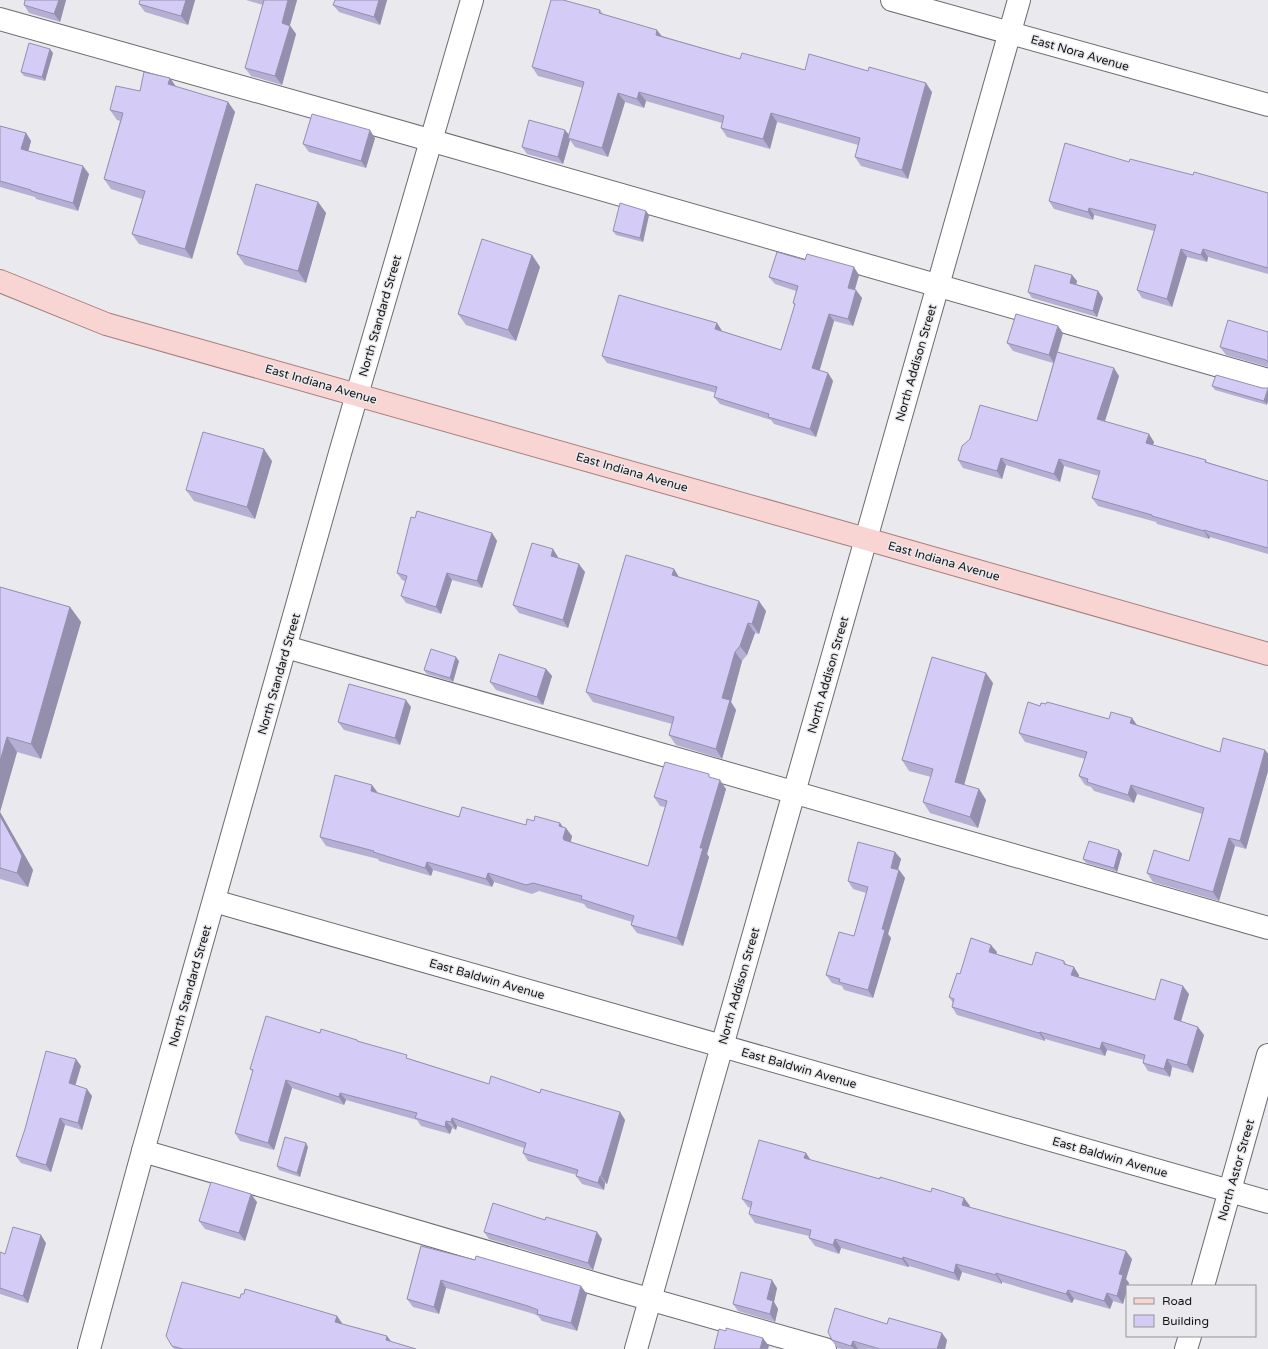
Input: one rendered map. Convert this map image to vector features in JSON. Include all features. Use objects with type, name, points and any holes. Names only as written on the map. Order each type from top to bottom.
[{"type":"main road","name":"East Indiana Avenue","points":[[0,281],[106,324],[357,394],[1268,654]]},
{"type":"street","name":"North Standard Street","points":[[89,1349],[143,1151],[357,394],[472,0]]},
{"type":"street","name":"East Nora Avenue","points":[[892,0],[1268,105]]},
{"type":"street","name":"North Addison Street","points":[[636,1349],[1019,0]]},
{"type":"street","points":[[0,19],[939,284],[1268,380]]},
{"type":"street","points":[[286,647],[1268,928]]},
{"type":"street","name":"East Baldwin Avenue","points":[[214,901],[1268,1202]]},
{"type":"street","name":"North Astor Street","points":[[1204,1285],[1268,1055]]},
{"type":"street","points":[[143,1151],[650,1300],[825,1349]]},
{"type":"street","points":[[1186,1349],[1190,1337]]},
{"type":"building","points":[[25,0],[59,0],[54,14],[24,5]]},
{"type":"building","points":[[140,0],[186,0],[181,16],[139,4]]},
{"type":"building","points":[[264,0],[288,0],[282,23],[290,26],[275,76],[245,68]]},
{"type":"building","points":[[335,0],[379,0],[374,17],[333,5]]},
{"type":"building","points":[[551,0],[563,0],[600,10],[599,13],[657,30],[656,35],[740,59],[742,53],[805,70],[809,54],[868,71],[869,67],[926,83],[902,170],[855,157],[860,138],[771,113],[763,139],[721,128],[724,116],[639,92],[637,99],[618,93],[602,148],[568,138],[584,82],[532,67]]},
{"type":"building","points":[[29,43],[50,49],[42,77],[21,72]]},
{"type":"building","points":[[144,72],[170,78],[168,84],[228,102],[185,249],[132,234],[145,191],[104,179],[123,113],[110,110],[116,86],[140,91]]},
{"type":"building","points":[[312,114],[370,130],[361,161],[303,144]]},
{"type":"building","points":[[529,120],[565,130],[558,157],[522,147]]},
{"type":"building","points":[[0,126],[26,133],[21,149],[83,166],[73,203],[0,181]]},
{"type":"building","points":[[1065,143],[1129,162],[1130,159],[1193,175],[1194,172],[1268,193],[1268,268],[1203,249],[1201,255],[1181,249],[1167,299],[1137,290],[1156,225],[1089,208],[1088,212],[1049,201]]},
{"type":"building","points":[[256,184],[318,202],[298,271],[237,254]]},
{"type":"building","points":[[620,203],[646,211],[640,238],[613,231]]},
{"type":"building","points":[[482,239],[532,255],[508,330],[458,314]]},
{"type":"building","points":[[777,252],[805,260],[807,254],[854,267],[848,288],[856,290],[848,319],[829,314],[812,368],[828,373],[810,429],[768,417],[769,414],[714,397],[717,387],[602,356],[619,295],[717,323],[715,329],[781,350],[795,304],[793,303],[798,286],[769,277]]},
{"type":"building","points":[[1035,265],[1072,275],[1070,283],[1098,291],[1093,311],[1028,292]]},
{"type":"building","points":[[1016,314],[1058,326],[1049,355],[1007,343]]},
{"type":"building","points":[[1228,320],[1268,332],[1268,362],[1266,360],[1220,347]]},
{"type":"building","points":[[1057,352],[1114,368],[1097,419],[1149,434],[1146,443],[1206,460],[1205,462],[1268,481],[1268,548],[1092,498],[1100,471],[1059,459],[1054,474],[1001,458],[997,471],[958,460],[962,446],[970,439],[980,405],[1037,421]]},
{"type":"building","points":[[1216,375],[1262,388],[1268,388],[1264,401],[1212,386]]},
{"type":"building","points":[[203,432],[264,449],[247,507],[186,490]]},
{"type":"building","points":[[417,511],[492,533],[477,581],[447,573],[436,607],[401,596],[407,576],[397,573],[411,517],[415,518]]},
{"type":"building","points":[[532,543],[553,549],[551,556],[579,564],[563,620],[513,605]]},
{"type":"building","points":[[626,555],[674,569],[672,575],[759,601],[752,624],[748,623],[740,646],[735,652],[722,698],[730,700],[716,749],[669,735],[674,717],[586,692]]},
{"type":"building","points":[[0,587],[70,607],[31,744],[7,737],[0,761]]},
{"type":"building","points":[[431,649],[456,657],[450,678],[424,670]]},
{"type":"building","points":[[499,654],[546,669],[537,697],[490,682]]},
{"type":"building","points":[[932,657],[986,673],[955,782],[979,789],[970,817],[923,802],[933,769],[902,760]]},
{"type":"building","points":[[349,684],[406,700],[395,738],[338,722]]},
{"type":"building","points":[[1028,702],[1040,706],[1041,703],[1046,704],[1047,702],[1109,719],[1111,712],[1132,718],[1130,723],[1220,752],[1223,738],[1265,750],[1240,841],[1229,838],[1213,892],[1147,873],[1154,850],[1189,861],[1204,808],[1131,785],[1128,795],[1087,782],[1088,779],[1079,776],[1087,752],[1019,733]]},
{"type":"building","points":[[665,762],[709,774],[709,777],[720,780],[700,848],[703,848],[677,938],[631,925],[634,916],[581,899],[582,896],[533,883],[526,885],[488,873],[486,879],[427,862],[425,868],[373,852],[374,851],[320,837],[335,775],[372,785],[371,791],[459,817],[462,807],[526,825],[527,819],[534,821],[535,816],[560,823],[559,826],[566,828],[563,838],[564,840],[648,866],[667,801],[654,797]]},
{"type":"building","points":[[0,816],[22,856],[17,873],[0,868]]},
{"type":"building","points":[[1089,841],[1119,850],[1114,868],[1083,859]]},
{"type":"building","points":[[858,842],[895,852],[891,868],[899,870],[882,929],[885,930],[868,990],[839,982],[840,979],[826,975],[839,932],[854,936],[868,887],[848,881]]},
{"type":"building","points":[[971,938],[991,945],[989,952],[1032,965],[1036,952],[1064,961],[1064,964],[1074,967],[1071,975],[1155,1000],[1161,979],[1183,986],[1174,1019],[1198,1027],[1187,1065],[1167,1059],[1164,1069],[1143,1063],[1145,1055],[1102,1042],[1100,1049],[1040,1032],[1039,1033],[952,1007],[954,999],[949,997],[957,973],[960,974]]},
{"type":"building","points":[[266,1016],[320,1033],[321,1029],[407,1055],[406,1058],[489,1084],[491,1076],[540,1093],[541,1089],[620,1112],[598,1183],[576,1176],[578,1170],[523,1153],[526,1143],[452,1118],[451,1122],[446,1121],[445,1127],[415,1118],[417,1113],[340,1093],[339,1097],[286,1080],[268,1143],[235,1133],[253,1070],[250,1069]]},
{"type":"building","points":[[46,1051],[76,1059],[69,1083],[87,1089],[78,1123],[60,1118],[46,1165],[16,1156],[25,1129]]},
{"type":"building","points":[[285,1137],[306,1143],[297,1173],[277,1166]]},
{"type":"building","points":[[759,1140],[806,1153],[804,1158],[880,1179],[880,1177],[931,1192],[932,1188],[964,1198],[962,1205],[1126,1251],[1119,1274],[1123,1275],[1117,1296],[1107,1293],[1104,1301],[1068,1290],[1066,1294],[996,1273],[996,1275],[956,1264],[954,1273],[903,1257],[902,1259],[835,1239],[833,1245],[809,1238],[811,1230],[749,1214],[752,1202],[742,1199]]},
{"type":"building","points":[[211,1182],[251,1194],[239,1233],[199,1221]]},
{"type":"building","points":[[493,1203],[545,1220],[546,1217],[597,1232],[588,1263],[484,1232]]},
{"type":"building","points":[[13,1227],[41,1235],[23,1296],[0,1288],[0,1252],[5,1254]]},
{"type":"building","points":[[421,1246],[475,1260],[476,1256],[581,1286],[571,1323],[537,1314],[538,1310],[528,1306],[441,1280],[434,1307],[407,1299]]},
{"type":"building","points":[[741,1272],[772,1280],[767,1299],[773,1301],[770,1314],[733,1304]]},
{"type":"building","points":[[182,1282],[240,1298],[241,1294],[244,1294],[245,1289],[337,1316],[335,1322],[387,1336],[386,1340],[416,1349],[183,1349],[172,1346],[166,1336]]},
{"type":"building","points":[[835,1308],[887,1324],[889,1318],[942,1333],[937,1349],[880,1349],[853,1341],[851,1346],[832,1340],[828,1332]]},
{"type":"building","points":[[726,1328],[763,1338],[760,1349],[714,1349],[719,1329],[726,1331]]}]
